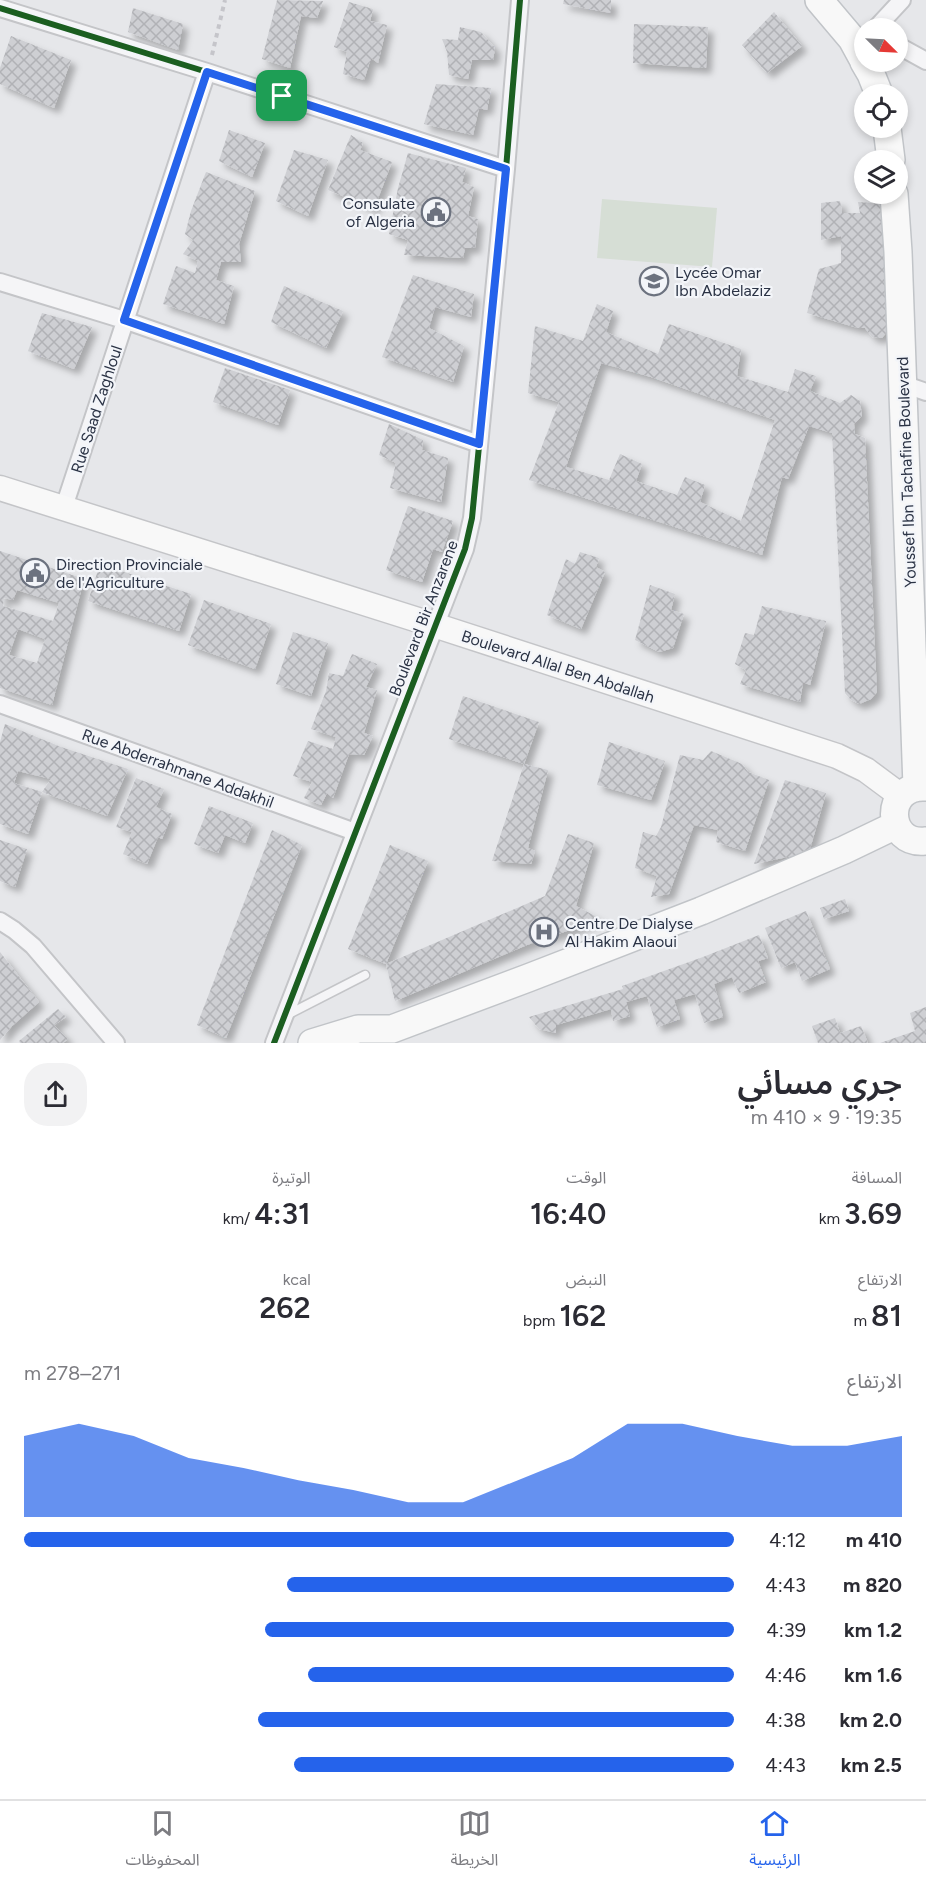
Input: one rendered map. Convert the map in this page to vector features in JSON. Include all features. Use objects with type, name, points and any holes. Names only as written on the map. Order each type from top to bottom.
[{"type":"main road","points":[[819,0],[854,41]]},
{"type":"main road","name":"Youssef Ibn Tachafine Boulevard","points":[[895,204],[914,388],[915,790],[895,807],[896,825]]},
{"type":"main road","name":"Boulevard Allal Ben Abdallah","points":[[0,488],[437,626],[837,756],[915,790]]},
{"type":"main road","points":[[312,1043],[340,1039],[358,1029],[384,1036],[701,911],[844,850],[896,825],[908,838],[926,841]]},
{"type":"street","name":"Boulevard Bir Anzarene","points":[[274,1043],[437,626],[466,543],[472,518],[520,0]]},
{"type":"street","points":[[885,18],[902,0]]},
{"type":"street","points":[[0,8],[506,169]]},
{"type":"street","points":[[908,51],[926,61]]},
{"type":"street","name":"Rue Saad Zaghloul","points":[[64,507],[207,72]]},
{"type":"street","points":[[0,282],[124,320],[479,444]]},
{"type":"street","name":"Rue Abderrahmane Addakhil","points":[[0,704],[355,832]]},
{"type":"street","points":[[0,921],[33,946],[116,1043]]},
{"type":"lane","points":[[283,1017],[365,975]]},
{"type":"path","points":[[207,72],[225,0]]},
{"type":"shaded area","points":[[602,199],[717,208],[712,267],[597,258]]},
{"type":"building","points":[[277,0],[323,1],[317,18],[301,16],[290,68],[262,59]]},
{"type":"building","points":[[564,0],[611,0],[611,13],[563,4]]},
{"type":"building","points":[[349,2],[373,9],[370,21],[387,25],[378,63],[371,58],[364,80],[343,74],[347,52],[334,47]]},
{"type":"building","points":[[133,8],[183,24],[178,50],[128,32]]},
{"type":"building","points":[[774,12],[802,46],[767,73],[742,45]]},
{"type":"building","points":[[634,24],[708,27],[706,68],[633,63]]},
{"type":"building","points":[[460,27],[481,32],[495,48],[493,60],[472,60],[468,79],[449,75],[447,52],[442,39],[458,40]]},
{"type":"building","points":[[11,36],[71,60],[54,108],[0,84],[0,68]]},
{"type":"building","points":[[436,84],[491,88],[487,110],[479,108],[473,135],[424,124]]},
{"type":"building","points":[[229,130],[265,143],[252,177],[219,161]]},
{"type":"building","points":[[351,135],[363,143],[360,150],[392,162],[374,209],[328,190]]},
{"type":"building","points":[[294,150],[328,160],[308,216],[276,201]]},
{"type":"building","points":[[408,153],[466,168],[462,182],[474,187],[468,216],[478,219],[475,248],[465,248],[463,258],[404,255],[408,240],[389,234]]},
{"type":"building","points":[[206,172],[255,191],[239,244],[241,262],[221,262],[216,280],[234,286],[224,324],[163,304],[176,266],[195,273],[198,261],[183,254],[193,240],[185,234]]},
{"type":"building","points":[[840,201],[842,213],[860,213],[858,204],[885,204],[890,328],[882,338],[872,337],[865,328],[807,313],[819,269],[841,263],[841,236],[821,240],[821,203]]},
{"type":"building","points":[[413,275],[474,294],[471,317],[435,307],[429,328],[464,346],[453,382],[382,357]]},
{"type":"building","points":[[284,286],[343,311],[326,348],[271,322]]},
{"type":"building","points":[[597,304],[613,311],[606,332],[658,354],[669,324],[741,349],[737,376],[788,392],[795,369],[816,376],[810,391],[840,403],[851,395],[860,401],[862,416],[854,424],[855,434],[865,438],[877,692],[871,699],[859,704],[845,693],[832,433],[809,426],[788,479],[782,477],[762,555],[529,480],[559,402],[528,393],[535,326],[583,341]],"holes":[[[601,363],[651,377],[775,420],[741,521],[700,502],[705,485],[685,477],[677,495],[636,481],[642,464],[620,454],[609,480],[566,467]]]},
{"type":"building","points":[[42,313],[92,327],[74,369],[28,351]]},
{"type":"building","points":[[225,368],[290,390],[278,425],[213,402]]},
{"type":"building","points":[[389,424],[423,440],[422,450],[448,458],[441,502],[390,488],[396,463],[379,455]]},
{"type":"building","points":[[408,506],[453,521],[442,552],[433,549],[422,582],[386,570]]},
{"type":"building","points":[[0,551],[84,579],[52,705],[0,688]],"holes":[[[17,590],[59,603],[53,621],[3,606],[4,598],[13,600]],[[18,629],[45,639],[37,663],[9,655]]]},
{"type":"building","points":[[580,552],[599,558],[596,567],[605,572],[581,629],[547,615],[566,559],[575,564]]},
{"type":"building","points":[[100,564],[191,594],[179,631],[88,601]]},
{"type":"building","points":[[650,585],[675,594],[671,610],[684,614],[673,648],[659,652],[635,640]]},
{"type":"building","points":[[204,600],[271,624],[255,669],[188,645]]},
{"type":"building","points":[[762,606],[826,621],[810,685],[803,682],[800,702],[740,684],[746,670],[735,664],[745,633],[754,635]]},
{"type":"building","points":[[293,632],[328,643],[311,696],[276,684]]},
{"type":"building","points":[[352,654],[377,664],[366,687],[377,690],[364,733],[373,736],[364,755],[349,754],[333,798],[327,793],[321,805],[304,798],[312,782],[293,776],[308,741],[333,749],[336,737],[311,729],[326,691],[329,673],[343,676]]},
{"type":"building","points":[[463,696],[539,722],[524,764],[449,739]]},
{"type":"building","points":[[5,724],[61,747],[128,769],[107,816],[42,792],[28,834],[0,824],[0,742]],"holes":[[[18,771],[51,779],[42,792],[14,783]]]},
{"type":"building","points":[[609,742],[665,761],[651,800],[597,785]]},
{"type":"building","points":[[711,751],[742,764],[748,772],[769,780],[745,851],[716,842],[718,830],[694,825],[669,894],[651,897],[657,876],[635,868],[643,832],[656,836],[661,827],[680,755],[703,760]]},
{"type":"building","points":[[524,764],[548,770],[528,848],[535,851],[531,864],[492,861]]},
{"type":"building","points":[[136,778],[164,789],[156,807],[172,814],[162,839],[158,837],[147,864],[123,854],[132,832],[116,827]]},
{"type":"building","points":[[785,780],[826,793],[808,856],[792,856],[754,864]]},
{"type":"building","points":[[209,806],[253,823],[245,843],[225,835],[218,853],[194,844]]},
{"type":"building","points":[[272,830],[302,845],[226,1038],[197,1025]]},
{"type":"building","points":[[568,834],[594,843],[576,906],[601,919],[527,945],[395,1001],[386,964],[545,896]]},
{"type":"building","points":[[0,840],[27,849],[15,887],[0,881]]},
{"type":"building","points":[[390,845],[428,861],[386,964],[348,949]]},
{"type":"building","points":[[845,899],[849,911],[824,919],[820,908]]},
{"type":"building","points":[[806,911],[830,969],[802,981],[795,962],[781,968],[765,928]]},
{"type":"building","points":[[759,935],[768,958],[758,961],[766,982],[739,993],[732,977],[714,984],[723,1017],[704,1023],[695,994],[674,1000],[680,1019],[657,1027],[647,996],[626,1002],[630,1016],[613,1021],[611,1009],[556,1025],[556,1033],[539,1029],[529,1017],[623,989],[622,986]]},
{"type":"building","points":[[0,952],[39,1002],[0,1040]]},
{"type":"building","points":[[926,1007],[926,1043],[880,1043],[915,1031],[910,1013]]},
{"type":"building","points":[[58,1009],[66,1017],[54,1025],[68,1039],[63,1043],[20,1043],[19,1041]]},
{"type":"building","points":[[835,1018],[840,1033],[861,1026],[868,1043],[818,1043],[812,1026]]},
{"type":"cycle path","points":[[274,1043],[465,549],[472,518],[520,0]]},
{"type":"cycle path","points":[[0,8],[506,169]]},
{"type":"place","name":"Consulate of Algeria","points":[[436,212]]},
{"type":"place","name":"Lycée Omar Ibn Abdelaziz","points":[[654,281]]},
{"type":"place","name":"Direction Provinciale de l'Agriculture","points":[[35,573]]},
{"type":"place","name":"Centre De Dialyse Al Hakim Alaoui","points":[[544,932]]},
{"type":"route","points":[[207,72],[282,96],[506,169],[479,444],[124,320],[207,72]]}]
